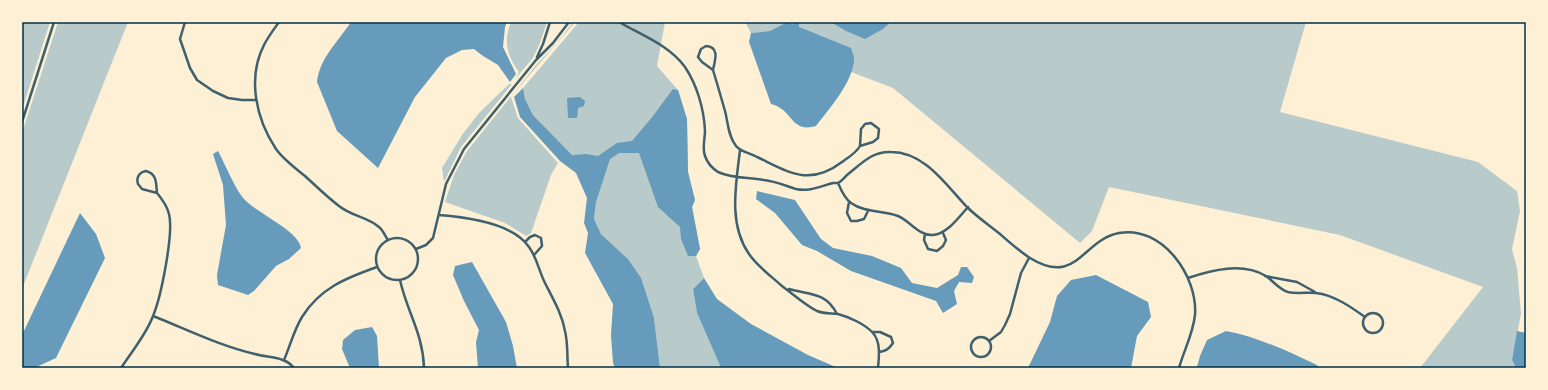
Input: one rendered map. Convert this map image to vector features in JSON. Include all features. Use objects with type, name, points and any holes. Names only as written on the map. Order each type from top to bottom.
[{"type":"street","points":[[22,122],[54,22]]},
{"type":"street","points":[[185,22],[180,39],[190,68],[197,80],[213,91],[228,98],[256,100]]},
{"type":"street","points":[[279,22],[264,45],[258,62],[255,81],[256,100],[268,135],[277,150],[340,207],[380,228],[388,240]]},
{"type":"street","points":[[536,60],[550,22]]},
{"type":"street","points":[[416,249],[426,245],[434,238],[446,184],[464,149],[536,60],[553,43],[569,22]]},
{"type":"street","points":[[619,22],[660,44],[674,54],[684,65],[694,84],[701,105],[705,129],[704,153],[708,163],[718,171],[736,178],[766,180],[801,190],[813,189],[838,183],[866,158],[879,152],[899,153],[919,160],[932,169],[968,207],[1029,258],[1051,267],[1065,267],[1073,264],[1105,238],[1131,232],[1146,235],[1172,254],[1188,278],[1192,288],[1195,313],[1193,328],[1179,368]]},
{"type":"street","points":[[713,70],[698,57],[699,51],[703,47],[712,47],[715,52],[716,57],[713,70],[730,135],[735,145],[740,150],[756,156],[785,171],[799,175],[813,175],[826,172],[857,151],[860,146],[860,132],[863,126],[868,123],[877,126],[880,132],[878,138],[873,142],[860,146]]},
{"type":"street","points":[[740,150],[736,178],[735,203],[737,221],[742,238],[749,253],[759,266],[786,289],[817,311],[837,314],[864,326],[872,332],[875,336],[879,352],[878,368]]},
{"type":"street","points":[[121,368],[145,333],[153,316],[164,272],[170,225],[169,214],[164,202],[157,193],[156,179],[152,173],[146,171],[140,173],[137,182],[140,187],[157,193]]},
{"type":"street","points":[[838,183],[850,202],[857,207],[868,210],[888,212],[900,217],[925,234],[933,235],[943,233],[968,207]]},
{"type":"street","points":[[850,202],[847,213],[851,221],[864,219],[868,210]]},
{"type":"street","points":[[439,215],[493,224],[516,235],[525,242],[534,255],[563,322],[566,332],[568,368]]},
{"type":"street","points":[[925,234],[924,240],[928,249],[937,251],[943,246],[946,240],[943,233]]},
{"type":"street","points":[[525,242],[530,237],[535,235],[541,238],[542,246],[534,255]]},
{"type":"street","points":[[394,238],[407,240],[416,249],[418,256],[416,269],[406,278],[393,280],[381,273],[377,266],[376,260],[379,248],[388,240],[394,238]]},
{"type":"street","points":[[989,341],[1001,332],[1005,325],[1010,314],[1021,273],[1029,258]]},
{"type":"street","points":[[284,360],[301,318],[314,300],[335,284],[377,266]]},
{"type":"street","points":[[1188,278],[1225,268],[1242,270],[1297,282],[1317,293],[1340,301],[1365,317]]},
{"type":"street","points":[[1265,276],[1287,292],[1317,293]]},
{"type":"street","points":[[400,280],[404,296],[420,336],[424,368]]},
{"type":"street","points":[[786,289],[805,292],[825,299],[833,306],[837,314]]},
{"type":"street","points":[[1374,313],[1380,316],[1382,318],[1383,325],[1380,331],[1374,334],[1365,330],[1363,324],[1365,317],[1374,313]]},
{"type":"street","points":[[153,316],[229,346],[254,354],[284,360],[294,368]]},
{"type":"street","points":[[872,332],[880,332],[891,337],[892,343],[890,348],[879,352]]},
{"type":"street","points":[[980,337],[986,338],[989,341],[990,350],[986,355],[980,357],[974,354],[971,348],[974,339],[980,337]]},
{"type":"shaded area","points":[[22,22],[50,22],[22,110]]},
{"type":"shaded area","points":[[58,22],[128,22],[22,289],[22,133]]},
{"type":"shaded area","points":[[511,22],[547,22],[533,58],[516,78],[519,72],[509,54],[507,42]]},
{"type":"shaded area","points":[[573,22],[575,22],[520,86],[513,94]]},
{"type":"shaded area","points":[[579,22],[665,22],[657,66],[678,90],[687,119],[688,172],[695,200],[692,207],[700,249],[696,256],[704,278],[693,289],[697,313],[721,368],[660,368],[654,318],[628,259],[601,234],[594,219],[596,202],[572,155],[533,115],[525,99],[523,88]]},
{"type":"shaded area","points":[[745,22],[787,22],[770,31],[751,33]]},
{"type":"shaded area","points":[[790,22],[1306,22],[1280,112],[1478,162],[1517,191],[1520,211],[1512,249],[1517,268],[1521,314],[1512,360],[1516,368],[1420,368],[1483,287],[1340,235],[1109,187],[1092,231],[1080,243],[893,88],[851,72],[854,57]]},
{"type":"shaded area","points":[[509,84],[512,84],[461,147],[444,182],[442,168],[462,135],[479,113]]},
{"type":"shaded area","points":[[512,95],[511,97],[518,118],[558,163],[551,175],[531,233],[526,236],[505,223],[445,202],[454,175],[467,151]]},
{"type":"water","points":[[351,22],[507,22],[503,47],[516,74],[510,82],[498,65],[474,49],[462,50],[446,58],[415,97],[378,168],[337,131],[317,82],[326,57]]},
{"type":"water","points":[[787,22],[851,48],[854,57],[853,66],[846,84],[834,103],[816,126],[803,127],[798,125],[786,112],[771,104],[749,42],[751,33],[770,31]]},
{"type":"water","points":[[831,22],[891,22],[883,29],[865,39],[846,31]]},
{"type":"water","points":[[523,88],[525,99],[533,115],[572,155],[586,154],[598,156],[617,143],[632,141],[673,89],[678,90],[687,119],[688,172],[695,200],[692,207],[700,249],[696,256],[688,256],[681,239],[680,227],[658,207],[639,153],[619,153],[610,159],[596,202],[594,219],[601,234],[628,259],[641,278],[654,318],[660,368],[615,368],[613,363],[611,335],[613,304],[585,253],[588,233],[584,223],[587,198],[576,173],[560,161],[520,117],[514,97]]},
{"type":"water","points":[[580,97],[585,101],[584,106],[578,108],[577,118],[568,118],[567,98]]},
{"type":"water","points":[[218,151],[234,184],[245,200],[293,235],[299,242],[301,248],[289,259],[276,266],[254,291],[248,295],[218,285],[217,275],[226,225],[223,185],[213,154]]},
{"type":"water","points":[[757,191],[795,200],[821,239],[833,248],[872,256],[901,268],[912,283],[937,288],[958,275],[961,267],[967,267],[974,277],[972,283],[959,282],[954,291],[957,304],[943,313],[936,301],[851,271],[817,251],[802,245],[775,213],[756,199]]},
{"type":"water","points":[[80,213],[96,234],[105,258],[56,358],[34,368],[22,368],[22,335]]},
{"type":"water","points":[[472,262],[506,322],[513,346],[517,368],[478,368],[476,342],[479,330],[453,275],[455,266]]},
{"type":"water","points":[[1096,275],[1148,302],[1151,317],[1137,336],[1131,368],[1028,368],[1050,322],[1057,296],[1071,280]]},
{"type":"water","points":[[704,278],[717,299],[751,324],[808,355],[838,368],[721,368],[697,313],[693,289]]},
{"type":"water","points":[[372,327],[377,336],[379,368],[350,368],[342,349],[343,340],[355,330]]},
{"type":"water","points":[[1226,331],[1250,337],[1272,345],[1317,365],[1319,368],[1198,368],[1200,356],[1207,340]]},
{"type":"water","points":[[1517,331],[1526,333],[1526,368],[1516,368],[1512,360]]}]
